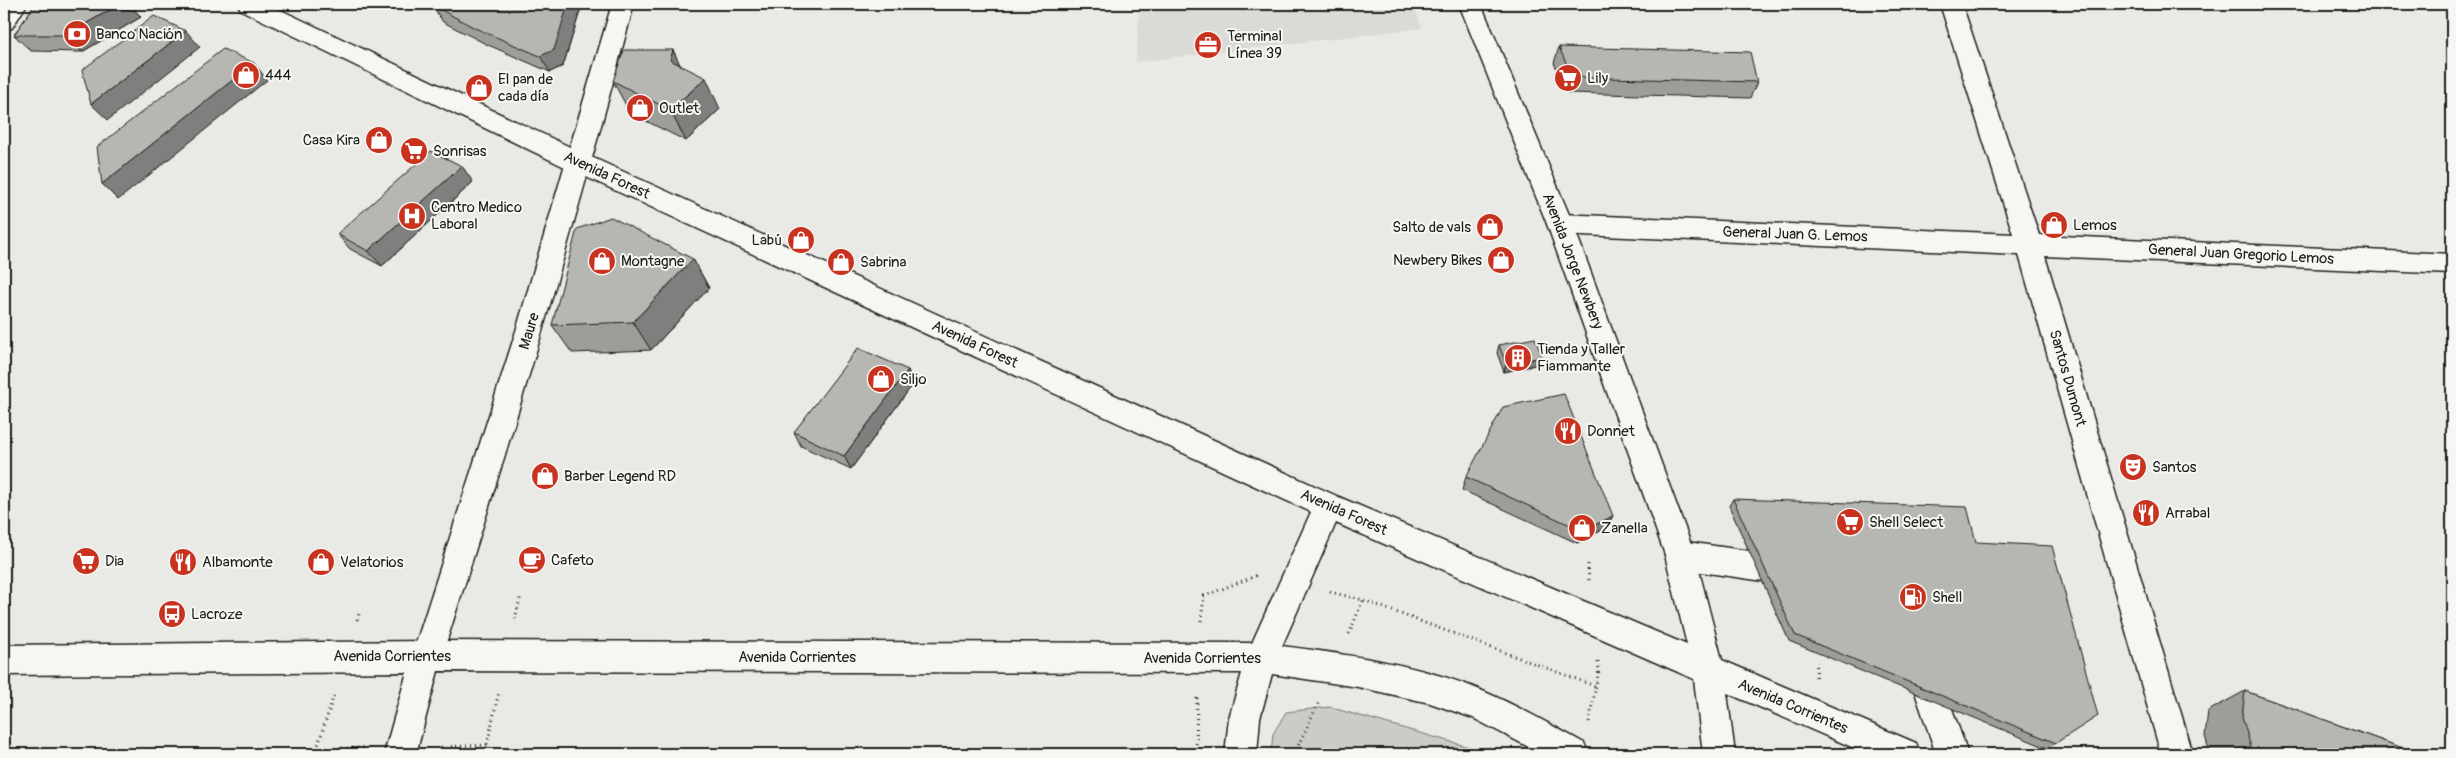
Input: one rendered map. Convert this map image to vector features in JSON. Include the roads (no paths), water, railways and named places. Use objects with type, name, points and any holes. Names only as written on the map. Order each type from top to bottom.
[{"type":"main road","points":[[4,22],[16,4]]},
{"type":"main road","name":"Avenida Forest","points":[[249,4],[580,163],[1328,506],[1709,670]]},
{"type":"main road","name":"Maure","points":[[400,754],[427,656],[467,533],[580,163],[623,4]]},
{"type":"main road","name":"Avenida Jorge Newbery","points":[[1470,4],[1560,224],[1680,555],[1709,670],[1719,754]]},
{"type":"main road","name":"Santos Dumont","points":[[1950,4],[2029,244],[2176,754]]},
{"type":"main road","name":"General Juan G. Lemos","points":[[1560,224],[2029,244]]},
{"type":"main road","name":"General Juan Gregorio Lemos","points":[[2029,244],[2452,264]]},
{"type":"main road","points":[[1241,754],[1244,715],[1262,658],[1292,582],[1328,506]]},
{"type":"main road","points":[[1680,555],[1817,575]]},
{"type":"main road","points":[[1914,642],[1952,754]]},
{"type":"main road","name":"Avenida Corrientes","points":[[4,660],[427,656],[1262,658],[1335,667],[1398,680],[1454,696],[1518,724],[1573,754]]},
{"type":"main road","name":"Avenida Corrientes","points":[[1709,670],[1905,754]]},
{"type":"place","name":"Banco Nación","points":[[77,34]]},
{"type":"place","name":"Terminal Línea 39","points":[[1208,45]]},
{"type":"place","name":"444","points":[[246,75]]},
{"type":"place","name":"Lily","points":[[1568,78]]},
{"type":"place","name":"El pan de cada día","points":[[479,88]]},
{"type":"place","name":"Outlet","points":[[640,108]]},
{"type":"place","name":"Casa Kira","points":[[379,140]]},
{"type":"place","name":"Sonrisas","points":[[414,151]]},
{"type":"place","name":"Centro Medico Laboral","points":[[412,216]]},
{"type":"place","name":"Lemos","points":[[2054,225]]},
{"type":"place","name":"Salto de vals","points":[[1490,227]]},
{"type":"place","name":"Labú","points":[[801,240]]},
{"type":"place","name":"Newbery Bikes","points":[[1501,260]]},
{"type":"place","name":"Montagne","points":[[602,261]]},
{"type":"place","name":"Sabrina","points":[[841,262]]},
{"type":"place","name":"Tienda y Taller Fiammante","points":[[1518,358]]},
{"type":"place","name":"Siljo","points":[[881,379]]},
{"type":"place","name":"Donnet","points":[[1568,431]]},
{"type":"place","name":"Santos","points":[[2133,467]]},
{"type":"place","name":"Barber Legend RD","points":[[545,476]]},
{"type":"place","name":"Arrabal","points":[[2146,513]]},
{"type":"place","name":"Shell Select","points":[[1850,522]]},
{"type":"place","name":"Zanella","points":[[1582,528]]},
{"type":"place","name":"Cafeto","points":[[532,560]]},
{"type":"place","name":"Dia","points":[[86,561]]},
{"type":"place","name":"Albamonte","points":[[183,562]]},
{"type":"place","name":"Velatorios","points":[[321,562]]},
{"type":"place","name":"Shell","points":[[1913,597]]},
{"type":"place","name":"Lacroze","points":[[172,614]]}]
